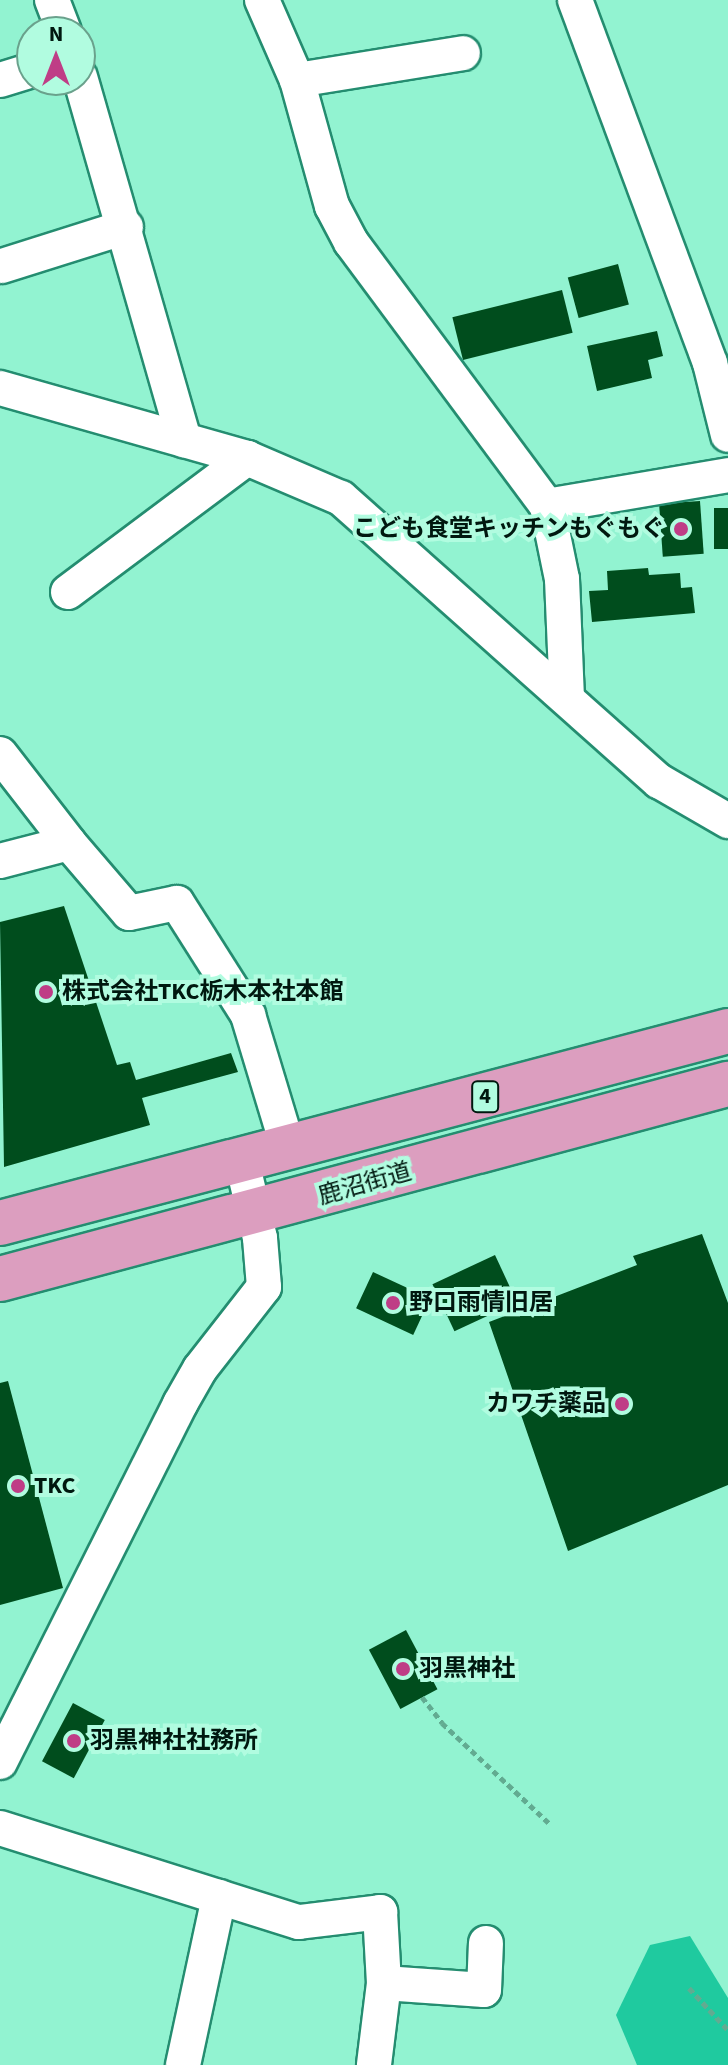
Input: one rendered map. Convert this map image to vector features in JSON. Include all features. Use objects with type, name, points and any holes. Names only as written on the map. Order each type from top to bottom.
[{"type":"main road","name":"4","points":[[0,1223],[289,1151],[728,1031]]},
{"type":"main road","name":"鹿沼街道","points":[[0,1279],[255,1215],[728,1084]]},
{"type":"street","points":[[262,0],[297,80],[332,206],[351,242],[547,506],[562,579],[567,696]]},
{"type":"street","points":[[575,0],[710,363],[728,435]]},
{"type":"street","points":[[297,80],[463,53]]},
{"type":"street","points":[[86,96],[126,227],[184,440]]},
{"type":"street","points":[[2,266],[126,227]]},
{"type":"street","points":[[0,388],[247,458],[341,498],[659,781],[728,821]]},
{"type":"street","points":[[68,592],[247,458]]},
{"type":"street","points":[[547,506],[728,475]]},
{"type":"street","points":[[0,754],[69,843],[129,913],[177,903],[248,1015],[289,1151]]},
{"type":"street","points":[[0,861],[69,843]]},
{"type":"street","points":[[0,1762],[180,1404],[200,1369],[264,1287],[255,1215],[242,1162]]},
{"type":"street","points":[[0,1828],[299,1922],[380,1912],[384,1983],[374,2065]]},
{"type":"street","points":[[183,2065],[219,1897]]},
{"type":"street","points":[[384,1983],[484,1990],[486,1943]]},
{"type":"path","points":[[422,1697],[442,1723],[550,1824]]},
{"type":"path","points":[[689,1988],[728,2030]]},
{"type":"green space","points":[[690,1936],[728,1998],[728,2065],[637,2065],[616,2015],[650,1945]]},
{"type":"building","points":[[618,264],[629,305],[579,318],[568,277]]},
{"type":"building","points":[[562,290],[573,333],[463,360],[452,317]]},
{"type":"building","points":[[657,331],[663,356],[648,360],[652,378],[597,391],[587,346]]},
{"type":"building","name":"こども食堂キッチンもぐもぐ","points":[[700,501],[704,554],[663,557],[659,504]]},
{"type":"building","points":[[714,508],[728,508],[728,549],[714,549]]},
{"type":"building","points":[[648,568],[649,575],[680,573],[681,588],[692,587],[695,613],[592,622],[589,591],[608,590],[607,571]]},
{"type":"building","name":"株式会社TKC栃木本社本館","points":[[64,906],[117,1065],[130,1062],[136,1080],[231,1053],[238,1072],[142,1098],[150,1125],[4,1167],[0,922]]},
{"type":"building","name":"カワチ薬品","points":[[702,1234],[728,1303],[728,1485],[568,1551],[489,1322],[637,1265],[633,1256]]},
{"type":"building","points":[[495,1255],[517,1302],[454,1331],[432,1284]]},
{"type":"building","name":"野口雨情旧居","points":[[373,1272],[430,1299],[413,1335],[356,1308]]},
{"type":"building","name":"TKC","points":[[8,1381],[63,1588],[0,1605],[0,1383]]},
{"type":"building","name":"羽黒神社","points":[[406,1630],[437,1689],[400,1709],[369,1650]]},
{"type":"building","name":"羽黒神社社務所","points":[[73,1703],[105,1720],[74,1778],[42,1761]]},
{"type":"place","name":"こども食堂キッチンもぐもぐ","points":[[681,529]]},
{"type":"place","name":"株式会社TKC栃木本社本館","points":[[46,992]]},
{"type":"place","name":"野口雨情旧居","points":[[393,1303]]},
{"type":"place","name":"カワチ薬品","points":[[622,1404]]},
{"type":"place","name":"TKC","points":[[18,1486]]},
{"type":"place","name":"羽黒神社","points":[[403,1669]]},
{"type":"place","name":"羽黒神社社務所","points":[[74,1741]]}]
